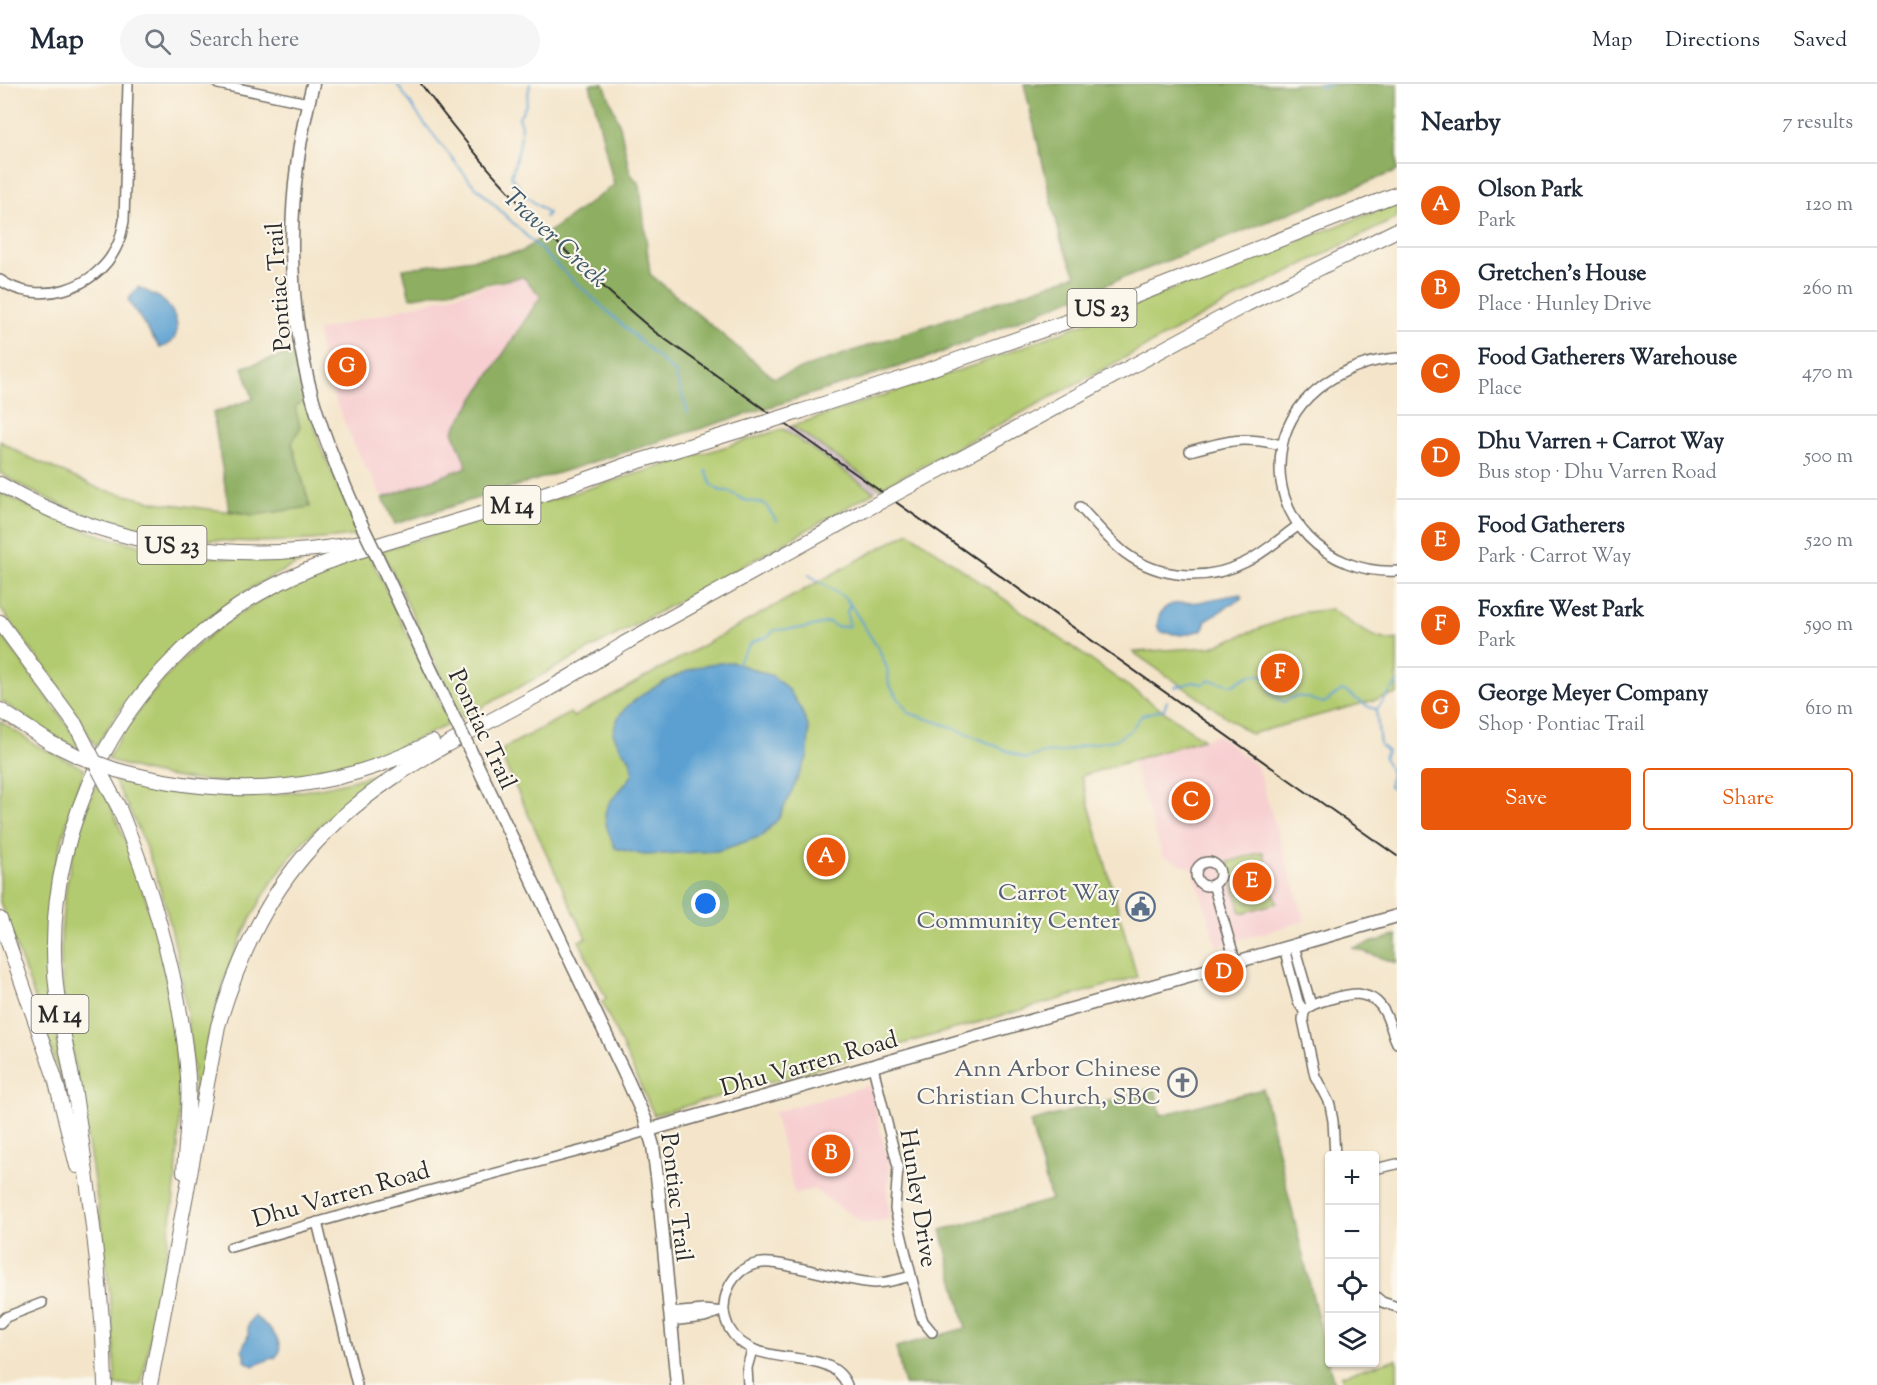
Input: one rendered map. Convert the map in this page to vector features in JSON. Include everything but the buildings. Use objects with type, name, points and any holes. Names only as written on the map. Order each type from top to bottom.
[{"type":"highway","name":"US 23","points":[[0,484],[45,507],[91,525],[151,542],[196,549],[264,553],[297,552],[389,537],[632,464],[922,372],[1089,314],[1397,194]]},
{"type":"highway","name":"US 23","points":[[0,710],[51,743],[78,756],[149,779],[202,788],[292,787],[368,770],[400,758],[629,641],[865,510],[1237,310],[1397,230]]},
{"type":"highway","name":"M 14","points":[[105,1385],[103,1328],[91,1201],[59,1005],[54,951],[60,885],[75,820],[108,744],[125,717],[153,681],[178,654],[211,624],[278,583],[357,552],[546,495],[632,464]]},
{"type":"highway","points":[[0,622],[75,724],[119,808],[150,888],[170,964],[188,1077],[179,1225]]},
{"type":"highway","points":[[150,1385],[218,1026],[230,989],[258,924],[295,867],[348,811],[386,781],[433,751],[540,694],[629,641]]},
{"type":"highway","points":[[0,919],[55,1078],[95,1244]]},
{"type":"main road","name":"Pontiac Trail","points":[[313,84],[300,141],[292,238],[296,313],[304,365],[317,413],[359,519],[627,1079],[649,1130],[658,1185],[677,1385]]},
{"type":"main road","name":"Dhu Varren Road","points":[[649,1130],[1397,916]]},
{"type":"street","points":[[0,280],[15,288],[37,292],[67,289],[81,284],[93,275],[105,265],[113,253],[120,240],[124,221],[128,84]]},
{"type":"street","points":[[218,84],[308,103]]},
{"type":"street","points":[[1397,358],[1357,366],[1324,383],[1302,404],[1293,418],[1282,445],[1281,468],[1288,505],[1299,525],[1315,543],[1340,561],[1366,570],[1397,571]]},
{"type":"street","points":[[1190,450],[1240,439],[1254,439],[1282,445]]},
{"type":"street","points":[[1080,507],[1125,553],[1156,569],[1186,575],[1211,574],[1237,566],[1299,525]]},
{"type":"street","points":[[1213,884],[1236,963]]},
{"type":"street","points":[[1289,947],[1307,1008],[1303,1020],[1315,1076],[1329,1105],[1333,1120],[1335,1151]]},
{"type":"street","points":[[1307,1008],[1349,995],[1370,997],[1383,1010],[1397,1043]]},
{"type":"street","name":"Hunley Drive","points":[[873,1067],[898,1167],[896,1209],[920,1312],[932,1332]]},
{"type":"street","name":"Dhu Varren Road","points":[[231,1247],[417,1194],[596,1148],[649,1130]]},
{"type":"street","points":[[1379,1168],[1397,1164]]},
{"type":"street","points":[[317,1222],[357,1385]]},
{"type":"street","points":[[847,1385],[842,1376],[830,1366],[752,1350],[735,1338],[720,1312],[726,1290],[742,1270],[769,1262],[876,1283],[911,1276]]},
{"type":"street","points":[[1379,1300],[1397,1307]]},
{"type":"street","points":[[2,1316],[42,1303]]},
{"type":"street","points":[[671,1317],[704,1310],[720,1312]]},
{"type":"street","points":[[748,1385],[747,1368],[752,1350]]},
{"type":"shaded area","points":[[523,277],[541,296],[453,431],[468,467],[383,498],[354,445],[325,376],[317,331]]},
{"type":"shaded area","points":[[792,426],[881,488],[874,492],[783,429]]},
{"type":"shaded area","points":[[1218,735],[1257,766],[1305,921],[1217,946],[1193,869],[1163,856],[1132,761]]},
{"type":"shaded area","points":[[869,1085],[890,1169],[887,1197],[890,1219],[865,1224],[813,1189],[795,1196],[774,1112]]},
{"type":"green space","points":[[590,84],[604,84],[620,126],[630,173],[640,185],[650,274],[774,378],[1076,275],[1061,241],[1024,84],[1397,84],[1397,171],[1085,293],[933,356],[395,524],[383,498],[467,467],[453,431],[541,296],[523,277],[410,298],[403,269],[521,252],[614,185]]},
{"type":"green space","points":[[1397,203],[1397,218],[1257,287],[881,488],[792,426],[978,364]]},
{"type":"green space","points":[[292,353],[306,399],[295,407],[300,428],[292,443],[310,507],[254,515],[229,510],[213,413],[253,399],[243,367]]},
{"type":"green space","points":[[306,399],[322,450],[360,535],[267,542],[174,536],[129,527],[85,514],[41,496],[0,473],[0,441],[24,455],[100,489],[155,502],[255,515],[310,507],[292,442],[300,428],[295,407]]},
{"type":"green space","points":[[783,429],[874,492],[720,579],[462,718],[382,550]]},
{"type":"green space","points":[[0,492],[44,514],[90,532],[138,545],[200,556],[296,559],[302,562],[240,595],[184,638],[136,688],[96,747],[59,687],[0,608]]},
{"type":"green space","points":[[909,532],[1203,739],[1081,776],[1137,977],[654,1115],[602,1002],[606,998],[579,941],[586,938],[501,756],[504,748],[570,713],[573,717]]},
{"type":"green space","points":[[369,554],[450,724],[388,752],[386,755],[318,774],[283,779],[247,782],[176,778],[107,759],[149,697],[195,647],[250,606],[317,572]]},
{"type":"green space","points":[[1331,609],[1372,635],[1389,640],[1397,639],[1397,694],[1251,734],[1133,652],[1211,647],[1300,613]]},
{"type":"green space","points":[[0,632],[68,726],[81,747],[80,749],[55,737],[0,700]]},
{"type":"green space","points":[[0,721],[36,745],[85,769],[56,866],[47,941],[49,982],[65,1086],[63,1087],[31,987],[0,902]]},
{"type":"green space","points":[[387,770],[365,786],[304,841],[281,869],[261,900],[243,934],[225,978],[195,1098],[186,1004],[175,943],[149,854],[114,780],[116,778],[151,787],[219,796],[253,796],[319,788]]},
{"type":"green space","points":[[98,780],[118,823],[150,913],[162,959],[176,1053],[179,1100],[173,1207],[141,1385],[115,1385],[108,1276],[63,992],[61,934],[66,889],[75,844]]},
{"type":"green space","points":[[1263,852],[1277,903],[1241,913],[1228,862]]},
{"type":"green space","points":[[1397,935],[1397,963],[1353,948]]},
{"type":"green space","points":[[1155,1088],[1161,1115],[1263,1089],[1325,1347],[1325,1367],[1330,1367],[1334,1385],[904,1385],[896,1347],[966,1328],[941,1230],[1051,1200],[1030,1122]]},
{"type":"green space","points":[[1397,1359],[1397,1385],[1344,1385],[1342,1375],[1370,1367],[1379,1367],[1379,1364]]},
{"type":"water","points":[[138,287],[160,298],[175,317],[177,332],[174,339],[160,348],[128,300]]},
{"type":"water","points":[[1241,594],[1242,598],[1206,620],[1203,630],[1182,635],[1160,632],[1158,628],[1159,617],[1170,605]]},
{"type":"water","points":[[732,662],[773,676],[789,690],[801,709],[809,729],[808,756],[779,818],[762,836],[718,851],[644,855],[615,848],[605,814],[611,800],[633,774],[630,759],[621,749],[613,733],[619,717],[634,700],[676,676],[704,665]]},
{"type":"water","points":[[254,1316],[275,1335],[280,1351],[276,1357],[253,1366],[245,1361],[242,1350],[248,1335],[249,1323]]},
{"type":"waterway","name":"Traver Creek","points":[[397,84],[421,119],[470,181],[548,257],[675,373],[688,413]]},
{"type":"waterway","points":[[530,84],[526,105],[519,117],[520,140],[511,177],[527,196],[548,213],[545,217]]},
{"type":"waterway","points":[[1319,84],[1322,88],[1331,84]]},
{"type":"waterway","name":"Traver Creek","points":[[706,471],[712,485],[717,489],[728,491],[744,500],[765,504],[777,522]]},
{"type":"waterway","name":"Traver Creek","points":[[809,575],[845,598],[850,604],[879,650],[887,668],[889,685],[909,713],[952,727],[1026,759],[1043,753],[1063,752],[1084,745],[1115,740],[1130,731],[1142,715],[1164,709],[1167,701]]},
{"type":"waterway","points":[[736,664],[752,642],[767,637],[775,630],[805,628],[829,622],[837,627],[849,626],[847,612],[850,604]]},
{"type":"waterway","name":"Traver Creek","points":[[1175,687],[1194,682],[1203,684],[1209,680],[1234,685],[1246,677],[1258,675],[1268,678],[1271,694],[1284,702],[1299,696],[1324,703],[1342,690],[1347,692],[1376,709],[1380,745],[1387,751],[1384,758],[1390,771],[1389,786],[1397,792]]},
{"type":"waterway","points":[[1377,709],[1397,683]]},
{"type":"railway","points":[[421,84],[474,152],[530,215],[560,246],[655,332],[1397,856]]},
{"type":"place","name":"George Meyer Company","points":[[347,367]]},
{"type":"place","name":"Foxfire West Park","points":[[1280,673]]},
{"type":"place","name":"Food Gatherers Warehouse","points":[[1191,801]]},
{"type":"place","name":"Olson Park","points":[[826,857]]},
{"type":"place","name":"Food Gatherers","points":[[1252,882]]},
{"type":"place","name":"Carrot Way Community Center","points":[[1141,906]]},
{"type":"place","name":"Dhu Varren + Carrot Way","points":[[1224,973]]},
{"type":"place","name":"Ann Arbor Chinese Christian Church, SBC","points":[[1182,1082]]},
{"type":"place","name":"Gretchen's House","points":[[831,1154]]}]
